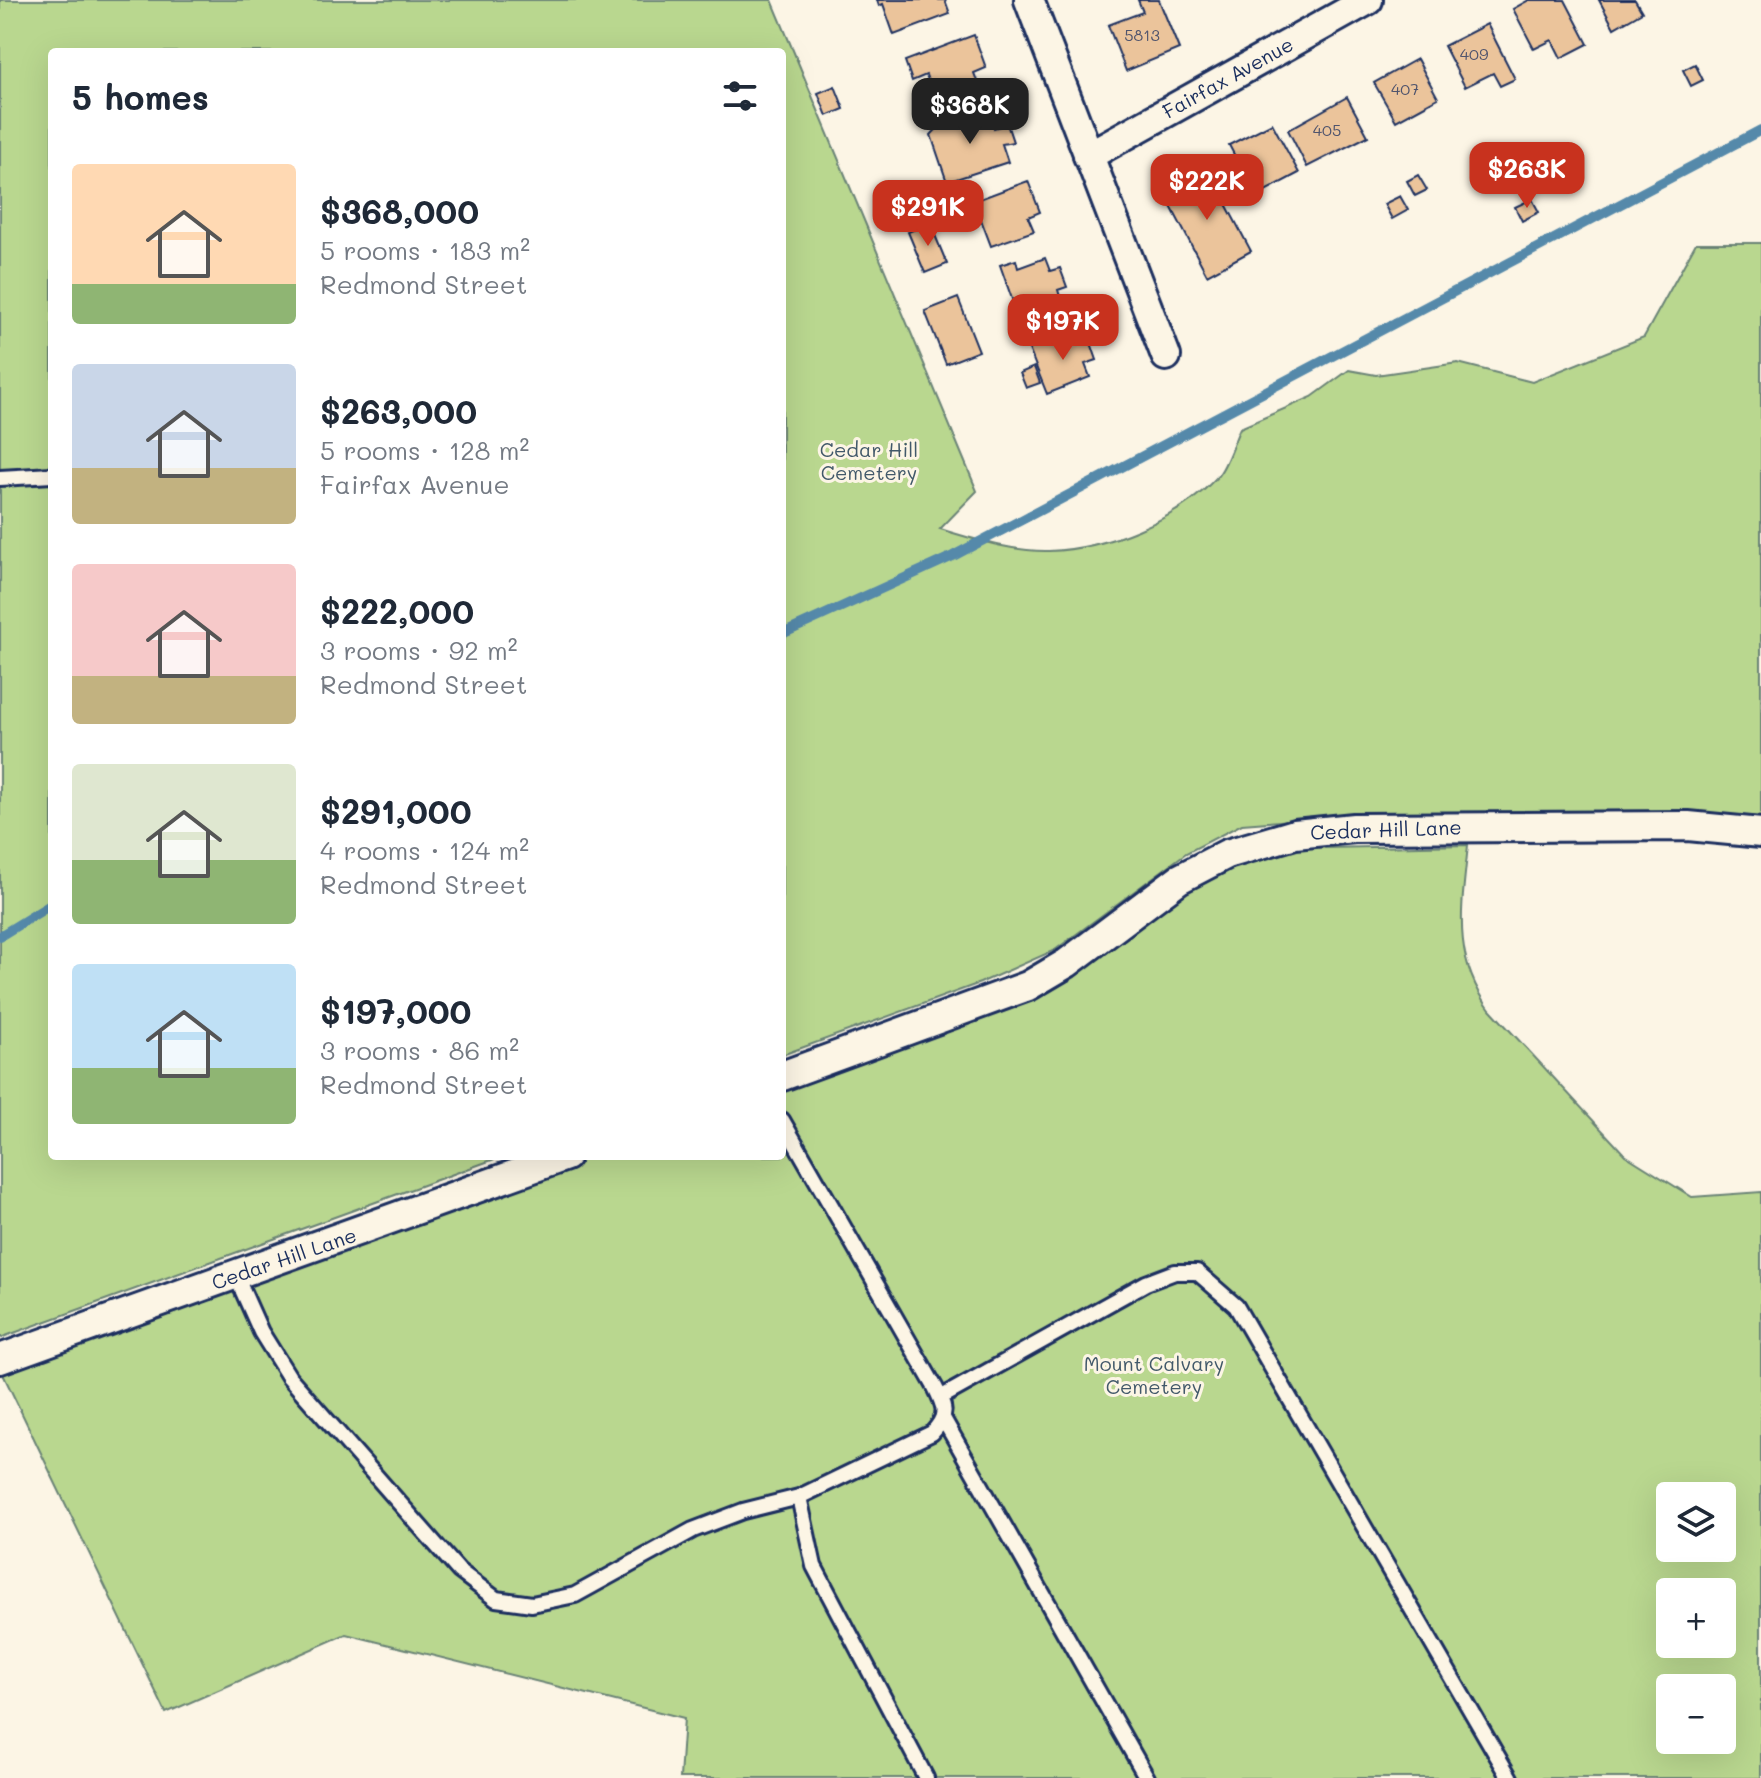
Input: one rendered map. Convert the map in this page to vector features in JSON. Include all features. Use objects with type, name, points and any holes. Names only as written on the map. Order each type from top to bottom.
[{"type":"street","points":[[1029,0],[1166,356]]},
{"type":"street","name":"Fairfax Avenue","points":[[1088,156],[1368,0]]},
{"type":"street","name":"Cedar Hill Lane","points":[[786,1075],[1028,986],[1067,963],[1179,879],[1227,854],[1295,834],[1354,828],[1688,826],[1761,833]]},
{"type":"street","name":"Cedar Hill Lane","points":[[0,1359],[555,1160]]},
{"type":"lane","points":[[0,478],[48,475]]},
{"type":"lane","points":[[786,1127],[945,1407],[944,1420],[1147,1778]]},
{"type":"lane","points":[[940,1398],[1146,1283],[1175,1272],[1197,1272],[1236,1306],[1510,1778]]},
{"type":"lane","points":[[236,1276],[261,1332],[289,1377],[459,1571],[496,1599],[532,1604],[575,1595],[693,1530],[743,1511],[799,1497],[932,1433],[944,1420]]},
{"type":"lane","points":[[799,1497],[814,1566],[926,1778]]},
{"type":"green space","name":"Cedar Hill Cemetery","points":[[0,0],[772,0],[977,491],[940,529],[1022,549],[1049,551],[1093,545],[1139,530],[1161,519],[1182,507],[1216,478],[1227,461],[1240,428],[1312,397],[1349,370],[1376,375],[1458,363],[1532,382],[1644,337],[1696,243],[1761,243],[1761,824],[1343,816],[1242,824],[1186,853],[1055,950],[980,983],[786,1054],[786,48],[48,48],[48,1160],[492,1160],[0,1338]]},
{"type":"green space","name":"Mount Calvary Cemetery","points":[[1323,844],[1325,848],[1468,845],[1462,910],[1464,950],[1469,970],[1490,1009],[1625,1155],[1692,1197],[1761,1192],[1761,1778],[680,1778],[684,1718],[346,1634],[166,1713],[2,1372],[575,1160],[786,1160],[786,1083],[1018,996],[1164,899],[1266,849]]},
{"type":"building","points":[[877,0],[945,0],[950,14],[894,35],[883,4],[879,6]]},
{"type":"building","points":[[1138,0],[1159,0],[1179,49],[1126,71],[1108,25],[1143,12]]},
{"type":"building","points":[[1529,0],[1565,0],[1588,44],[1561,58],[1552,40],[1534,49],[1513,9]]},
{"type":"building","points":[[1599,0],[1635,0],[1642,12],[1614,28]]},
{"type":"building","points":[[1487,24],[1515,79],[1500,86],[1493,73],[1465,87],[1444,46]]},
{"type":"building","points":[[974,35],[986,68],[974,73],[979,86],[936,102],[926,75],[912,81],[905,61]]},
{"type":"building","points":[[1417,59],[1438,98],[1396,121],[1374,83]]},
{"type":"building","points":[[1695,64],[1703,80],[1691,86],[1683,70]]},
{"type":"building","points":[[835,86],[844,109],[827,116],[818,93]]},
{"type":"building","points":[[1347,97],[1368,136],[1307,167],[1288,130]]},
{"type":"building","points":[[990,115],[994,128],[1007,124],[1013,142],[1002,144],[1008,162],[947,182],[931,135],[944,121],[961,116],[963,123]]},
{"type":"building","points":[[1272,123],[1299,173],[1250,199],[1245,190],[1251,187],[1229,145]]},
{"type":"building","points":[[1208,170],[1251,251],[1207,275],[1164,193]]},
{"type":"building","points":[[1418,175],[1427,190],[1415,196],[1407,181]]},
{"type":"building","points":[[1028,181],[1040,212],[1028,217],[1034,231],[991,246],[974,201]]},
{"type":"building","points":[[1400,196],[1408,210],[1392,219],[1384,204]]},
{"type":"building","points":[[1532,199],[1539,212],[1522,221],[1515,207]]},
{"type":"building","points":[[930,223],[947,264],[925,273],[908,232]]},
{"type":"building","points":[[1045,258],[1050,271],[1060,268],[1067,287],[1058,290],[1062,303],[1019,319],[1000,265],[1016,260],[1018,268]]},
{"type":"building","points":[[958,298],[979,351],[946,364],[925,311]]},
{"type":"building","points":[[1073,331],[1078,345],[1090,340],[1097,360],[1085,364],[1090,377],[1047,394],[1029,349]]},
{"type":"building","points":[[1034,367],[1040,383],[1026,388],[1020,373]]},
{"type":"waterway","points":[[786,632],[953,556],[1761,130]]},
{"type":"waterway","points":[[0,936],[48,906]]}]
